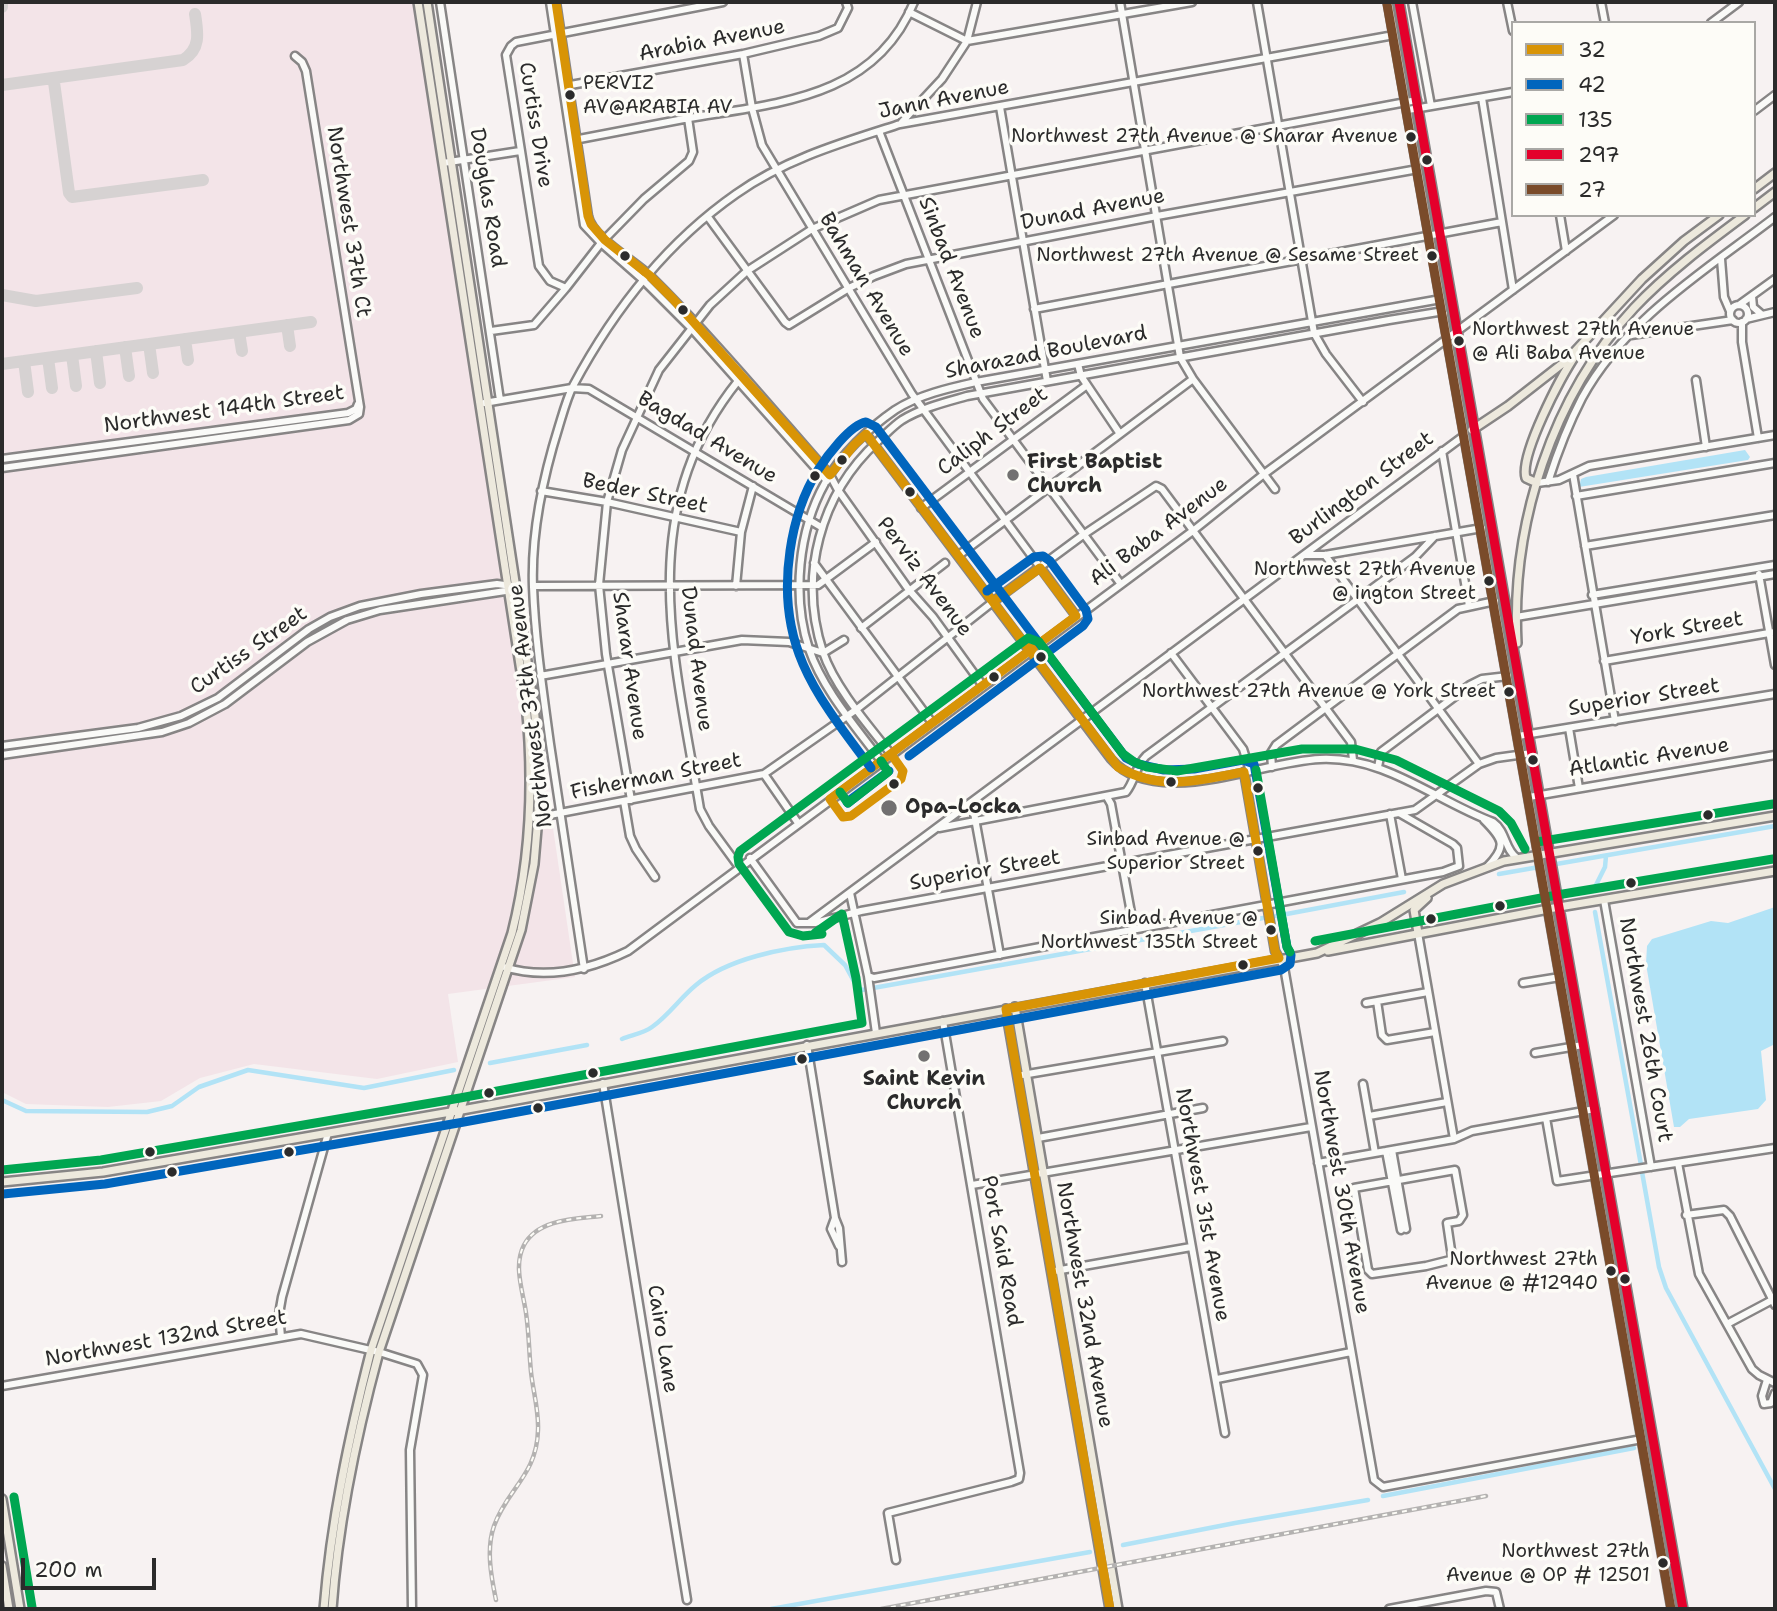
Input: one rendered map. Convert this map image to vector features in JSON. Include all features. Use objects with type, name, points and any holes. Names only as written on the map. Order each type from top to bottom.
[{"type":"main road","points":[[332,1609],[346,1491],[375,1351],[462,1110],[528,897],[534,818],[537,732],[511,588],[424,2]]},
{"type":"main road","points":[[1388,2],[1672,1609]]},
{"type":"main road","points":[[1399,2],[1682,1609]]},
{"type":"main road","points":[[1756,187],[1775,173]]},
{"type":"main road","points":[[1756,206],[1775,192]]},
{"type":"main road","points":[[1465,435],[1567,360],[1642,279],[1715,217]]},
{"type":"main road","points":[[1515,658],[1519,564],[1526,520],[1554,434],[1577,383],[1632,310],[1665,278],[1742,217]]},
{"type":"main road","points":[[1441,299],[1454,310]]},
{"type":"main road","points":[[1537,483],[1526,478],[1525,464],[1548,403],[1563,373],[1585,341]]},
{"type":"main road","points":[[1485,547],[1493,559],[1498,561]]},
{"type":"main road","points":[[1488,566],[1495,569],[1501,577]]},
{"type":"main road","points":[[1317,953],[1381,923],[1423,895],[1469,873],[1517,858],[1550,856],[1775,816]]},
{"type":"main road","points":[[2,1182],[103,1172],[453,1112],[1279,958],[1775,871]]},
{"type":"main road","points":[[1418,933],[1414,915],[1416,906],[1469,873]]},
{"type":"main road","points":[[324,1609],[330,1545],[341,1478],[375,1351],[453,1112],[506,968]]},
{"type":"main road","name":"Northwest 32nd Avenue","points":[[1011,1008],[1035,1175],[1056,1271],[1118,1609]]},
{"type":"main road","name":"Northwest 32nd Avenue","points":[[1022,1075],[1044,1173],[1056,1271],[1110,1609]]},
{"type":"main road","points":[[1642,1439],[1654,1449]]},
{"type":"main road","points":[[2,1499],[20,1609]]},
{"type":"main road","points":[[1662,1551],[1672,1550]]},
{"type":"main road","points":[[9,1609],[2,1569],[14,1570]]},
{"type":"street","name":"Douglas Road","points":[[440,2],[500,400]]},
{"type":"street","name":"Perviz Avenue","points":[[550,2],[558,33]]},
{"type":"street","name":"Perviz Avenue","points":[[556,2],[584,225],[645,276],[828,478],[983,686]]},
{"type":"street","name":"Curtiss Drive","points":[[566,288],[550,281],[539,265],[506,55],[516,42],[723,2]]},
{"type":"street","name":"Arabia Avenue","points":[[566,86],[743,54],[820,36],[838,28],[848,8],[846,2]]},
{"type":"street","points":[[574,140],[752,108],[822,91],[843,82],[880,55],[894,40],[914,2]]},
{"type":"street","points":[[909,117],[942,79],[967,41],[977,2]]},
{"type":"street","points":[[1120,2],[1180,357],[1193,379],[1276,489]]},
{"type":"street","points":[[909,12],[967,41],[1192,2]]},
{"type":"street","points":[[1257,2],[1314,333],[1326,354],[1363,402]]},
{"type":"street","points":[[1412,2],[1431,106]]},
{"type":"street","points":[[1507,2],[1511,22]]},
{"type":"street","points":[[1601,2],[1605,21]]},
{"type":"street","points":[[1714,21],[1739,2]]},
{"type":"street","name":"Jann Avenue","points":[[533,564],[541,491],[549,457],[572,388],[611,324],[645,276],[672,248],[737,193],[827,147],[879,131],[909,117],[932,118],[1000,107],[1394,35]]},
{"type":"street","name":"Bahman Avenue","points":[[743,54],[752,108],[762,145],[777,171],[916,400],[1076,616]]},
{"type":"street","name":"Northwest 37th Ct","points":[[295,55],[306,71],[359,398]]},
{"type":"street","name":"Sharar Avenue","points":[[655,877],[630,836],[628,800],[610,664],[601,621],[599,585],[607,502],[622,450],[659,370],[710,305],[747,271],[812,229],[879,200],[1278,125],[1417,104],[1431,106],[1511,92]]},
{"type":"street","points":[[1756,109],[1775,95]]},
{"type":"street","points":[[1482,98],[1513,289]]},
{"type":"street","points":[[1000,107],[1046,382]]},
{"type":"street","points":[[491,331],[534,326],[603,241],[644,199],[689,161],[692,152],[688,118]]},
{"type":"street","name":"Sinbad Avenue","points":[[879,131],[980,394],[1120,583]]},
{"type":"street","points":[[447,163],[520,151]]},
{"type":"street","name":"Dunad Avenue","points":[[747,271],[789,325],[849,288],[906,264],[1418,169]]},
{"type":"street","points":[[708,217],[747,271]]},
{"type":"street","points":[[1560,217],[1566,251]]},
{"type":"street","name":"Ali Baba Avenue","points":[[506,968],[533,972],[565,972],[605,962],[628,951],[1611,217]]},
{"type":"street","points":[[1548,482],[1559,449],[1583,398],[1605,364],[1651,315],[1697,274],[1775,217]]},
{"type":"street","points":[[1034,309],[1502,222]]},
{"type":"street","points":[[1721,259],[1725,300],[1730,312],[1742,317]]},
{"type":"street","points":[[1719,321],[1775,279]]},
{"type":"street","points":[[1724,292],[1730,302],[1738,305]]},
{"type":"street","points":[[1752,296],[1753,307],[1763,313]]},
{"type":"street","points":[[1742,317],[1752,296]]},
{"type":"street","name":"Sharazad Boulevard","points":[[881,761],[832,694],[809,649],[801,612],[800,585],[808,519],[828,478],[853,445],[866,434],[897,409],[916,400],[976,382],[1441,299]]},
{"type":"street","points":[[1738,305],[1742,317],[1742,342],[1758,439]]},
{"type":"street","points":[[1380,310],[1382,321]]},
{"type":"street","name":"Sharazad Boulevard","points":[[891,754],[842,688],[823,653],[814,614],[814,563],[821,527],[838,490],[863,454],[903,419],[943,403],[980,394],[1382,321],[1436,312],[1444,314]]},
{"type":"street","points":[[1631,335],[1775,312]]},
{"type":"street","points":[[1651,315],[1650,324],[1658,331]]},
{"type":"street","points":[[1229,336],[1231,348]]},
{"type":"street","points":[[1078,364],[1081,376],[1120,434]]},
{"type":"street","name":"Dunad Avenue","points":[[739,867],[700,809],[674,651],[668,586],[674,519],[682,489],[716,409],[740,379]]},
{"type":"street","points":[[959,555],[1193,379]]},
{"type":"street","points":[[1696,380],[1706,447]]},
{"type":"street","name":"Caliph Street","points":[[921,508],[1087,385]]},
{"type":"street","points":[[484,403],[572,388]]},
{"type":"street","name":"Bagdad Avenue","points":[[572,388],[589,389],[821,527]]},
{"type":"street","name":"Northwest 144th Street","points":[[2,459],[348,413],[356,409],[359,398]]},
{"type":"street","name":"Northwest 144th Street","points":[[2,468],[349,421],[359,414],[359,398]]},
{"type":"street","points":[[866,434],[1114,762],[1134,776],[1175,784],[1319,759],[1353,760],[1378,766],[1498,826],[1505,835],[1510,853],[1517,858]]},
{"type":"street","name":"Burlington Street","points":[[808,923],[1465,435]]},
{"type":"street","points":[[1537,483],[1548,482],[1589,467],[1775,435]]},
{"type":"street","points":[[1442,451],[1469,606]]},
{"type":"street","points":[[1576,496],[1775,463]]},
{"type":"street","points":[[1573,474],[1615,720]]},
{"type":"street","points":[[736,586],[741,532],[753,486]]},
{"type":"street","name":"Fisherman Street","points":[[534,818],[764,774],[857,709],[947,637],[1083,535],[1156,486],[1162,489],[1194,530]]},
{"type":"street","name":"Beder Street","points":[[541,491],[607,502],[741,532]]},
{"type":"street","points":[[1585,546],[1775,515]]},
{"type":"street","points":[[1303,554],[1325,555],[1482,528]]},
{"type":"street","points":[[1194,530],[1351,742],[1353,760]]},
{"type":"street","points":[[937,828],[1126,792],[1138,765],[1146,756],[1415,557],[1435,536]]},
{"type":"street","points":[[533,586],[818,585],[876,542]]},
{"type":"street","points":[[1325,555],[1479,764]]},
{"type":"street","points":[[814,563],[933,724]]},
{"type":"street","points":[[861,628],[945,563]]},
{"type":"street","name":"Northwest 37th Avenue","points":[[533,564],[540,676],[584,969]]},
{"type":"street","points":[[1592,595],[1775,565]]},
{"type":"street","points":[[1758,568],[1772,633],[1775,665]]},
{"type":"street","points":[[1516,617],[1775,574]]},
{"type":"street","points":[[1681,581],[1682,590]]},
{"type":"street","name":"Curtiss Street","points":[[2,746],[149,726],[171,720],[225,693],[309,629],[345,611],[370,603],[498,584],[511,588]]},
{"type":"street","name":"Curtiss Street","points":[[2,755],[150,735],[189,723],[233,698],[315,637],[360,615],[511,588]]},
{"type":"street","points":[[1272,767],[1271,753],[1274,747],[1458,609],[1494,601]]},
{"type":"street","points":[[360,615],[370,603]]},
{"type":"street","name":"York Street","points":[[1604,661],[1772,633]]},
{"type":"street","points":[[540,676],[742,640],[789,642],[823,653],[844,640]]},
{"type":"street","points":[[1171,653],[1244,751],[1267,905]]},
{"type":"street","points":[[1378,766],[1381,752],[1475,682],[1508,676]]},
{"type":"street","name":"Superior Street","points":[[1518,736],[1775,694]]},
{"type":"street","points":[[205,705],[209,713]]},
{"type":"street","points":[[1569,728],[1579,788]]},
{"type":"street","name":"Superior Street","points":[[808,923],[1415,810],[1479,764],[1532,752]]},
{"type":"street","name":"Atlantic Avenue","points":[[1529,797],[1775,755]]},
{"type":"street","points":[[764,774],[798,823]]},
{"type":"street","points":[[1107,797],[1111,804],[1134,929]]},
{"type":"street","points":[[972,802],[1000,955]]},
{"type":"street","points":[[868,976],[874,978],[1000,955],[1443,872],[1459,866],[1457,848],[1443,837],[1399,813]]},
{"type":"street","points":[[1390,814],[1402,879]]},
{"type":"street","points":[[1483,819],[1499,836],[1501,844],[1499,854],[1487,867]]},
{"type":"street","points":[[750,858],[797,923],[808,923]]},
{"type":"street","points":[[850,892],[868,976],[876,1033]]},
{"type":"street","name":"Northwest 26th Court","points":[[1604,900],[1651,1167]]},
{"type":"street","name":"Northwest 30th Avenue","points":[[1267,905],[1275,951],[1284,967],[1374,1480],[1383,1487],[1642,1439]]},
{"type":"street","points":[[1418,933],[1454,1139]]},
{"type":"street","points":[[1523,983],[1560,976]]},
{"type":"street","name":"Northwest 31st Avenue","points":[[1145,983],[1209,1352],[1217,1379],[1224,1433]]},
{"type":"street","points":[[1366,1003],[1428,992]]},
{"type":"street","points":[[1377,1001],[1382,1035],[1387,1040],[1435,1032]]},
{"type":"street","name":"Port Said Road","points":[[896,1560],[888,1513],[1011,1482],[1019,1479],[1020,1473],[943,1021]]},
{"type":"street","points":[[1022,1075],[1223,1041]]},
{"type":"street","points":[[807,1045],[835,1218],[839,1228],[842,1262]]},
{"type":"street","points":[[1535,1053],[1583,1045]]},
{"type":"street","name":"Cairo Lane","points":[[603,1083],[687,1600]]},
{"type":"street","points":[[1363,1084],[1375,1153]]},
{"type":"street","points":[[1369,1116],[1447,1102]]},
{"type":"street","points":[[1038,1138],[1203,1108]]},
{"type":"street","points":[[1318,1163],[1454,1139],[1472,1131],[1595,1109]]},
{"type":"street","points":[[1546,1118],[1557,1181],[1775,1147]]},
{"type":"street","points":[[972,1185],[1311,1127]]},
{"type":"street","points":[[281,1336],[279,1314],[282,1297],[328,1133]]},
{"type":"street","points":[[1389,1151],[1404,1229]]},
{"type":"street","points":[[1678,1163],[1699,1274],[1752,1370],[1775,1383]]},
{"type":"street","points":[[1455,1170],[1463,1215],[1459,1221],[1447,1223],[1452,1257],[1447,1262],[1376,1275],[1368,1270],[1354,1188],[1395,1181],[1455,1170]]},
{"type":"street","points":[[1686,1214],[1724,1210],[1730,1216],[1774,1301],[1727,1324]]},
{"type":"street","points":[[1056,1271],[1191,1247]]},
{"type":"street","name":"Northwest 132nd Street","points":[[2,1386],[301,1334],[417,1364],[424,1375],[410,1450],[412,1609]]},
{"type":"street","points":[[1217,1379],[1352,1352]]},
{"type":"street","points":[[1767,1380],[1762,1396],[1764,1404],[1771,1403],[1775,1393]]},
{"type":"street","points":[[1389,1609],[1486,1591],[1496,1592],[1500,1609]]},
{"type":"shaded area","points":[[2,2],[431,2],[575,977],[448,994],[458,1062],[377,1079],[254,1064],[200,1078],[161,1101],[108,1107],[26,1104],[2,1092]]},
{"type":"water","points":[[1745,450],[1750,457],[1748,460],[1579,487],[1581,479],[1586,477]]},
{"type":"water","points":[[1775,907],[1775,1044],[1761,1051],[1766,1100],[1758,1109],[1689,1119],[1680,1127],[1674,1127],[1646,964],[1647,946],[1652,939],[1711,921],[1728,923]]},
{"type":"waterway","points":[[1499,874],[1775,826]]},
{"type":"waterway","points":[[1593,891],[1605,867],[1606,856]]},
{"type":"waterway","points":[[1276,916],[1404,892]]},
{"type":"waterway","points":[[1595,912],[1641,1165]]},
{"type":"waterway","points":[[622,1039],[652,1027],[690,990],[723,968],[791,948],[824,945],[845,965],[857,987],[862,990],[1263,918]]},
{"type":"waterway","points":[[490,1063],[587,1045]]},
{"type":"waterway","points":[[2,1100],[26,1111],[147,1112],[172,1106],[199,1087],[248,1070],[364,1088],[454,1070]]},
{"type":"waterway","points":[[1642,1172],[1659,1267],[1666,1288],[1775,1489]]},
{"type":"waterway","points":[[1383,1496],[1634,1448]]},
{"type":"waterway","points":[[1123,1545],[1368,1500]]},
{"type":"waterway","points":[[771,1609],[1090,1552]]},
{"type":"taxiway","points":[[2,2],[2,7]]},
{"type":"taxiway","points":[[2,85],[183,60],[195,46],[195,14]]},
{"type":"taxiway","points":[[50,79],[54,82],[69,193],[72,197],[203,180]]},
{"type":"taxiway","points":[[2,295],[36,301],[137,288]]},
{"type":"taxiway","points":[[2,364],[311,322]]},
{"type":"taxiway","points":[[287,325],[290,346]]},
{"type":"taxiway","points":[[239,332],[242,351]]},
{"type":"taxiway","points":[[185,339],[188,360]]},
{"type":"taxiway","points":[[149,344],[153,373]]},
{"type":"taxiway","points":[[125,347],[129,376]]},
{"type":"taxiway","points":[[96,351],[100,383]]},
{"type":"taxiway","points":[[72,355],[76,386]]},
{"type":"taxiway","points":[[48,358],[52,388]]},
{"type":"taxiway","points":[[24,361],[28,392]]},
{"type":"railway","points":[[496,1600],[490,1563],[494,1526],[533,1459],[538,1430],[520,1279],[521,1253],[530,1236],[548,1225],[601,1216]]},
{"type":"railway","points":[[881,1609],[1486,1496]]},
{"type":"transit line","name":"32","points":[[556,2],[588,216],[591,224],[605,240],[649,275],[673,299],[830,475],[866,434],[1118,767],[1134,775],[1165,782],[1195,781],[1244,772],[1275,951],[1279,958],[1006,1009],[1110,1609]]},
{"type":"transit line","name":"297","points":[[1399,2],[1683,1609]]},
{"type":"transit line","name":"27","points":[[1387,4],[1671,1609]]},
{"type":"transit line","name":"42","points":[[3,1194],[105,1184],[464,1122],[1281,970],[1290,964],[1291,955],[1287,947],[1254,764],[1243,760],[1194,769],[1164,770],[1138,764],[1126,758],[876,427],[866,422],[853,429],[839,442],[808,489],[794,530],[787,585],[789,615],[795,643],[805,668],[818,693],[871,768]]},
{"type":"transit line","name":"42","points":[[909,756],[1083,626],[1088,619],[1086,610],[1050,561],[1043,556],[1034,557],[987,591]]},
{"type":"transit line","name":"32","points":[[891,754],[903,771],[901,779],[851,816],[843,817],[830,799],[1076,616],[1040,568],[994,601]]},
{"type":"transit line","name":"135","points":[[822,934],[803,936],[789,932],[739,864],[740,851],[1028,638],[1039,642],[1123,754],[1134,762],[1147,767],[1177,771],[1302,749],[1355,749],[1396,760],[1499,811],[1511,823],[1525,849]]},
{"type":"transit line","name":"135","points":[[840,792],[848,803],[888,772],[881,761]]},
{"type":"transit line","name":"135","points":[[1256,770],[1290,952]]},
{"type":"transit line","name":"42","points":[[889,771],[848,803],[847,802],[889,771]]},
{"type":"transit line","name":"135","points":[[1537,842],[1773,804]]},
{"type":"transit line","name":"135","points":[[1315,941],[1557,895],[1773,859]]},
{"type":"transit line","name":"135","points":[[2,1170],[101,1160],[460,1098],[862,1023],[856,978],[842,914],[815,933]]},
{"type":"transit line","name":"135","points":[[14,1497],[32,1607]]},
{"type":"place","name":"PERVIZ AV@ARABIA AV","points":[[570,95]]},
{"type":"place","name":"Northwest 27th Avenue @ Sharar Avenue","points":[[1411,137]]},
{"type":"place","name":"Northwest 27th Avenue @ Sesame Street","points":[[1432,256]]},
{"type":"place","name":"Northwest 27th Avenue @ Ali Baba Avenue","points":[[1459,341]]},
{"type":"place","name":"First Baptist Church","points":[[1013,475]]},
{"type":"place","name":"Northwest 27th Avenue @ ington Street","points":[[1489,581]]},
{"type":"place","name":"Northwest 27th Avenue @ York Street","points":[[1509,692]]},
{"type":"place","name":"Opa-Locka","points":[[889,808]]},
{"type":"place","name":"Sinbad Avenue @ Superior Street","points":[[1258,851]]},
{"type":"place","name":"Sinbad Avenue @ Northwest 135th Street","points":[[1271,930]]},
{"type":"place","name":"Saint Kevin Church","points":[[924,1056]]},
{"type":"place","name":"Northwest 27th Avenue @ #12940","points":[[1611,1271]]},
{"type":"place","name":"Northwest 27th Avenue @ OP # 12501","points":[[1663,1563]]}]
